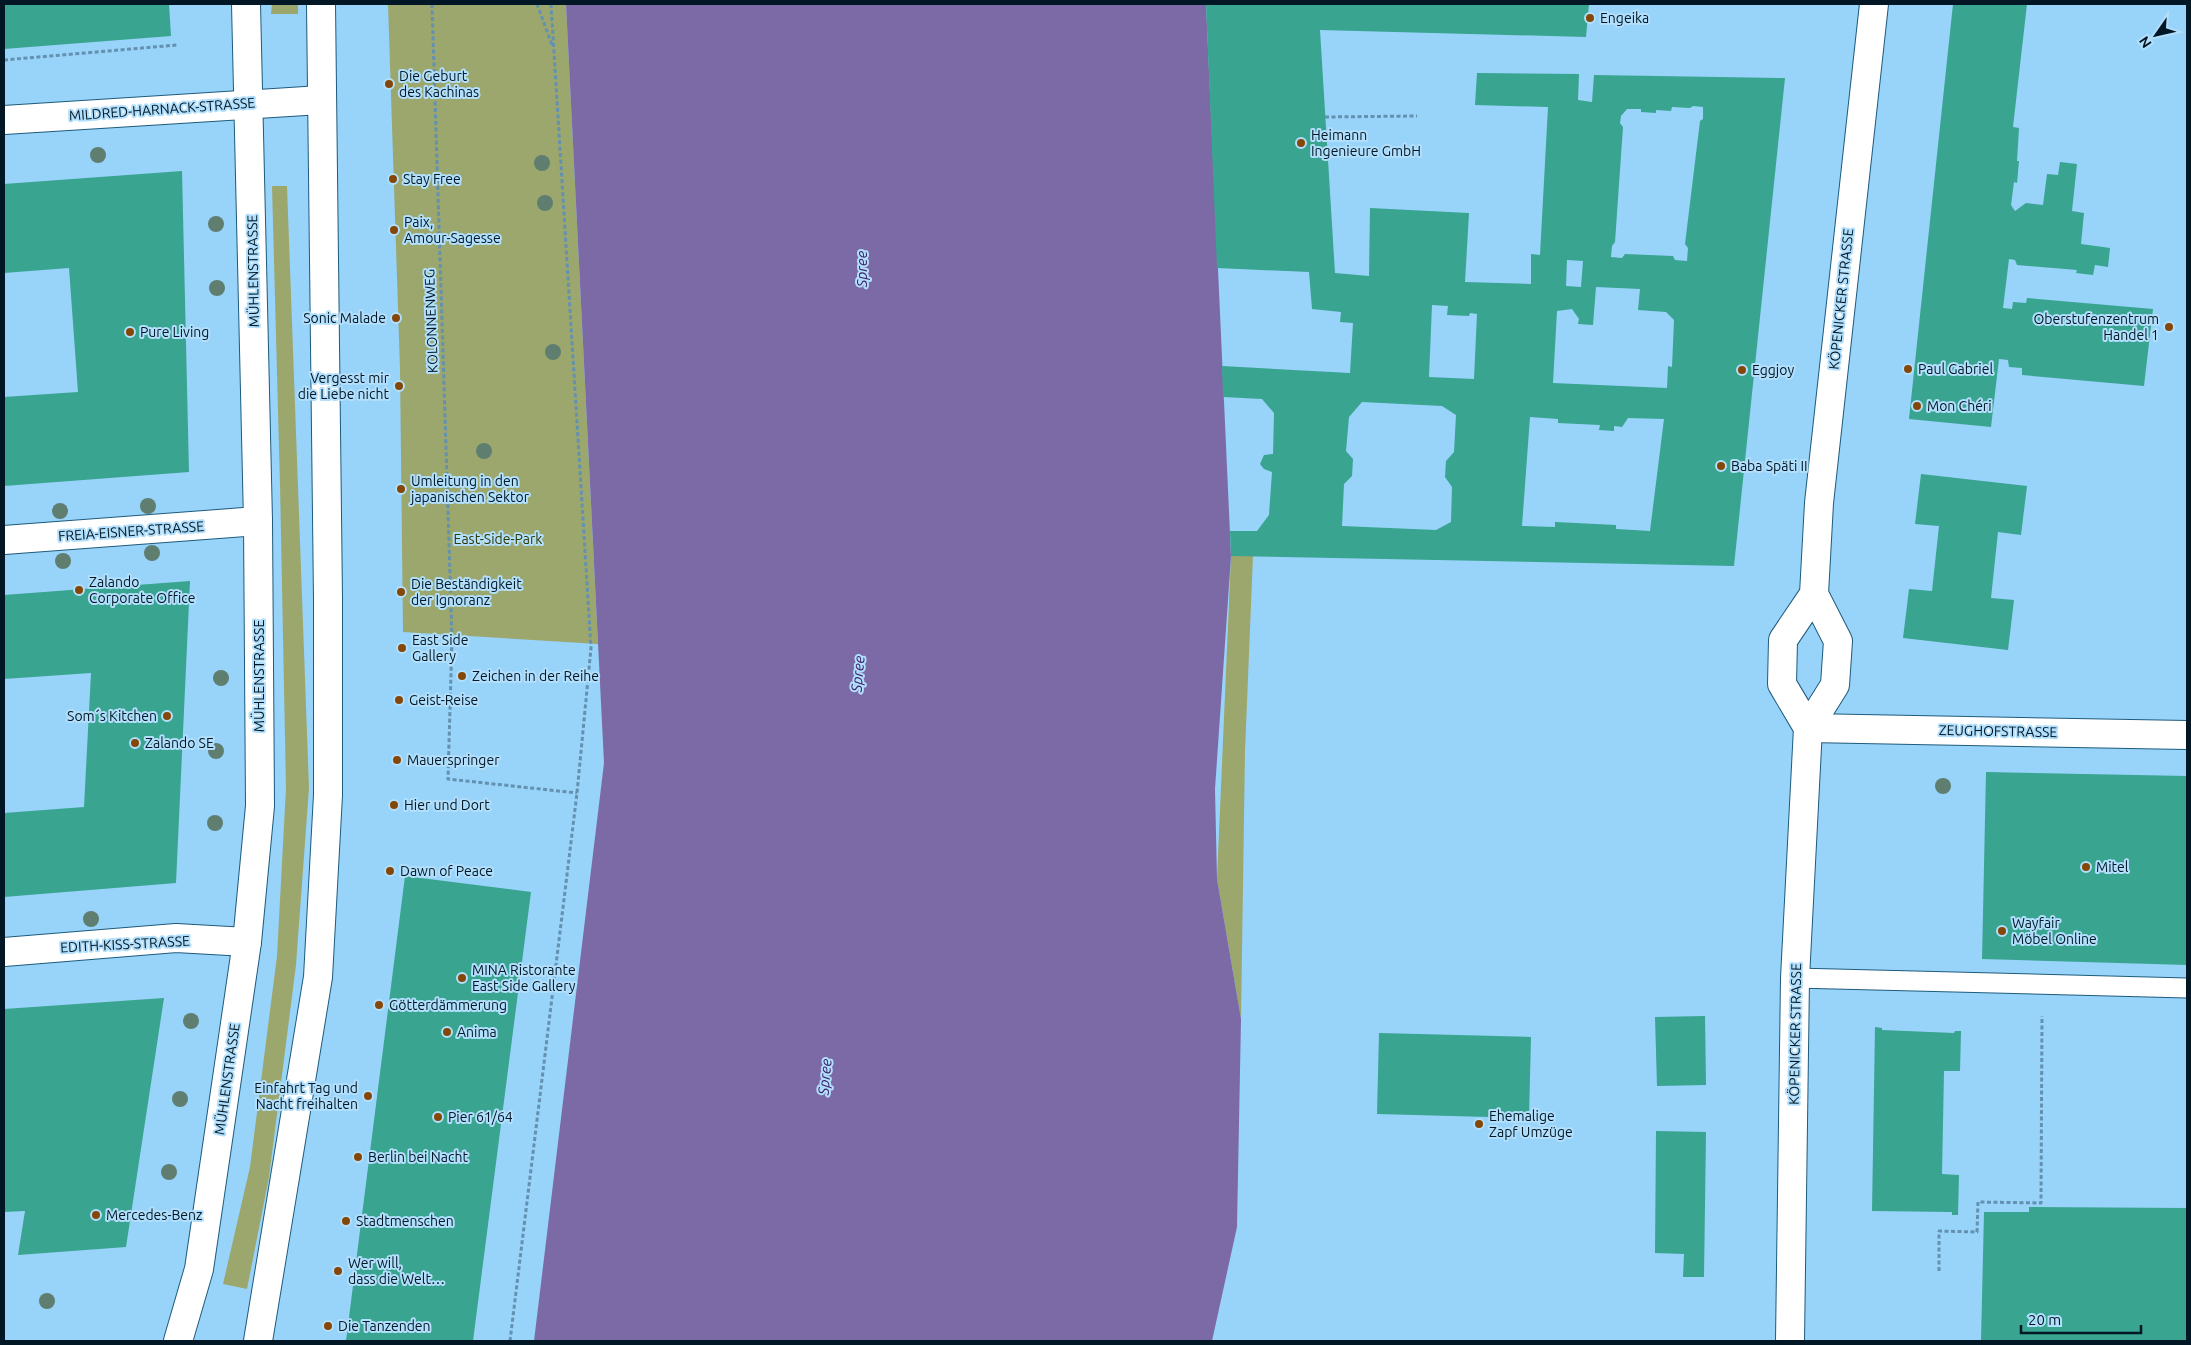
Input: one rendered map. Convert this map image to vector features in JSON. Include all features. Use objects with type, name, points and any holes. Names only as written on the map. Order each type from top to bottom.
[{"type":"main road","name":"MÜHLENSTRASSE","points":[[178,1341],[199,1269],[247,942],[260,806],[258,521],[246,4]]},
{"type":"main road","points":[[258,1341],[318,977],[328,795],[328,600],[321,4]]},
{"type":"main road","name":"KÖPENICKER STRASSE","points":[[1790,1341],[1796,978],[1808,728],[1835,685],[1838,641],[1814,594],[1819,503],[1874,4]]},
{"type":"main road","name":"MILDRED-HARNACK-STRASSE","points":[[4,120],[249,103],[321,100]]},
{"type":"main road","name":"FREIA-EISNER-STRASSE","points":[[4,540],[258,521]]},
{"type":"main road","points":[[1808,728],[1782,684],[1782,661],[1783,640],[1814,594]]},
{"type":"main road","name":"ZEUGHOFSTRASSE","points":[[1808,728],[2187,735]]},
{"type":"main road","name":"EDITH-KISS-STRASSE","points":[[4,952],[176,938],[247,942]]},
{"type":"lane","points":[[1796,978],[2187,988]]},
{"type":"path","name":"KOLONNENWEG","points":[[432,4],[452,638],[448,779],[577,793]]},
{"type":"path","points":[[537,4],[554,49]]},
{"type":"path","points":[[510,1341],[577,793],[591,648],[551,4]]},
{"type":"path","points":[[4,60],[177,45]]},
{"type":"path","points":[[1326,117],[1417,116]]},
{"type":"path","points":[[1939,1270],[1939,1231],[1977,1232],[1978,1202],[2041,1203],[2042,985]]},
{"type":"green space","points":[[272,4],[298,4],[298,14],[271,14]]},
{"type":"green space","name":"East-Side-Park","points":[[388,4],[566,4],[598,644],[403,632],[400,369]]},
{"type":"green space","points":[[272,186],[287,186],[309,788],[296,965],[269,1177],[247,1289],[223,1284],[250,1167],[277,956],[286,788]]},
{"type":"green space","points":[[1231,556],[1253,556],[1245,751],[1241,1019],[1217,879]]},
{"type":"water","name":"Spree","points":[[566,4],[1206,4],[1231,556],[1215,789],[1217,879],[1241,1019],[1237,1227],[1212,1341],[534,1341],[604,763]]},
{"type":"building","points":[[4,4],[169,4],[171,36],[4,49]]},
{"type":"building","points":[[1206,4],[1589,4],[1586,37],[1320,30],[1335,273],[1369,276],[1370,208],[1469,213],[1465,282],[1531,284],[1531,254],[1540,255],[1548,107],[1475,105],[1477,73],[1579,74],[1578,100],[1592,102],[1594,75],[1785,78],[1734,566],[1231,556],[1230,531],[1257,531],[1269,515],[1272,472],[1264,469],[1260,464],[1264,455],[1273,454],[1274,413],[1262,399],[1223,397],[1222,366],[1350,373],[1353,323],[1340,322],[1341,312],[1312,309],[1309,272],[1217,268]],"holes":[[[1693,106],[1703,107],[1703,119],[1700,121],[1685,244],[1688,248],[1687,261],[1675,260],[1673,256],[1625,254],[1622,258],[1611,257],[1612,246],[1615,242],[1623,127],[1620,123],[1621,116],[1627,109],[1641,109],[1641,112],[1656,113],[1656,110],[1671,111],[1672,107],[1690,108]],[[1567,260],[1583,261],[1581,287],[1566,286]],[[1596,287],[1640,289],[1638,310],[1666,312],[1674,320],[1672,367],[1668,366],[1667,388],[1553,383],[1557,311],[1572,309],[1579,319],[1578,324],[1593,325]],[[1432,305],[1448,306],[1447,315],[1469,316],[1470,313],[1477,314],[1474,379],[1429,377]],[[1362,402],[1442,406],[1456,415],[1454,452],[1446,461],[1445,477],[1452,487],[1451,522],[1436,530],[1342,526],[1344,484],[1352,476],[1353,459],[1346,451],[1349,417]],[[1530,417],[1558,419],[1558,423],[1600,425],[1599,430],[1614,431],[1614,426],[1622,427],[1628,418],[1664,419],[1650,531],[1616,529],[1616,525],[1555,522],[1555,527],[1522,526]]]},
{"type":"building","points":[[1953,4],[2027,4],[2013,127],[2019,128],[2017,161],[2019,161],[2017,183],[2014,182],[2011,205],[2015,211],[2026,203],[2043,205],[2047,174],[2058,175],[2060,162],[2077,164],[2072,211],[2084,213],[2081,244],[2110,248],[2108,267],[2095,265],[2093,275],[2076,273],[2077,270],[2017,265],[2015,260],[2009,259],[2003,308],[2012,309],[2013,302],[2026,303],[2027,298],[2153,309],[2144,386],[2022,375],[2022,368],[2009,367],[2008,360],[1999,359],[1991,427],[1909,419]]},
{"type":"building","name":"Pure Living","points":[[182,171],[189,472],[4,486],[4,397],[78,392],[69,268],[4,273],[4,184]]},
{"type":"building","points":[[1921,474],[2027,486],[2021,535],[1998,532],[1991,598],[2014,600],[2008,650],[1903,638],[1909,589],[1932,591],[1939,526],[1915,524]]},
{"type":"building","name":"Zalando SE","points":[[190,581],[176,883],[4,897],[4,813],[84,807],[91,673],[4,679],[4,595]]},
{"type":"building","name":"Mitel","points":[[1986,772],[2187,776],[2187,965],[1982,959]]},
{"type":"building","name":"Pier 61/64","points":[[405,876],[531,892],[473,1341],[346,1341]]},
{"type":"building","points":[[164,998],[126,1247],[18,1255],[25,1211],[4,1212],[4,1009]]},
{"type":"building","points":[[1705,1016],[1706,1085],[1657,1086],[1655,1017]]},
{"type":"building","points":[[1875,1027],[1882,1028],[1882,1030],[1954,1033],[1955,1031],[1961,1031],[1960,1071],[1944,1071],[1942,1174],[1959,1175],[1958,1215],[1952,1215],[1952,1212],[1872,1211]]},
{"type":"building","points":[[1379,1033],[1531,1037],[1529,1118],[1377,1114]]},
{"type":"building","points":[[1656,1131],[1706,1132],[1704,1277],[1683,1277],[1684,1254],[1655,1253]]},
{"type":"building","points":[[2029,1207],[2187,1208],[2187,1341],[1981,1341],[1984,1212],[2029,1212]]},
{"type":"place","name":"Engeika","points":[[1590,18]]},
{"type":"place","name":"Die Geburt des Kachinas","points":[[389,84]]},
{"type":"place","name":"Heimann Ingenieure GmbH","points":[[1301,143]]},
{"type":"place","name":"Stay Free","points":[[393,179]]},
{"type":"place","name":"Paix, Amour-Sagesse","points":[[394,230]]},
{"type":"place","name":"Sonic Malade","points":[[396,318]]},
{"type":"place","name":"Oberstufenzentrum Handel 1","points":[[2169,327]]},
{"type":"place","name":"Pure Living","points":[[130,332]]},
{"type":"place","name":"Paul Gabriel","points":[[1908,369]]},
{"type":"place","name":"Eggjoy","points":[[1742,370]]},
{"type":"place","name":"Vergesst mir die Liebe nicht","points":[[399,386]]},
{"type":"place","name":"Mon Chéri","points":[[1917,406]]},
{"type":"place","name":"Baba Späti II","points":[[1721,466]]},
{"type":"place","name":"Umleitung in den japanischen Sektor","points":[[401,489]]},
{"type":"place","name":"Zalando Corporate Office","points":[[79,590]]},
{"type":"place","name":"Die Beständigkeit der Ignoranz","points":[[401,592]]},
{"type":"place","name":"East Side Gallery","points":[[402,648]]},
{"type":"place","name":"Zeichen in der Reihe","points":[[462,676]]},
{"type":"place","name":"Geist-Reise","points":[[399,700]]},
{"type":"place","name":"Som´s Kitchen","points":[[167,716]]},
{"type":"place","name":"Zalando SE","points":[[135,743]]},
{"type":"place","name":"Mauerspringer","points":[[397,760]]},
{"type":"place","name":"Hier und Dort","points":[[394,805]]},
{"type":"place","name":"Mitel","points":[[2086,867]]},
{"type":"place","name":"Dawn of Peace","points":[[390,871]]},
{"type":"place","name":"Wayfair Möbel Online","points":[[2002,931]]},
{"type":"place","name":"MINA Ristorante East Side Gallery","points":[[462,978]]},
{"type":"place","name":"Götterdämmerung","points":[[379,1005]]},
{"type":"place","name":"Anima","points":[[447,1032]]},
{"type":"place","name":"Einfahrt Tag und Nacht freihalten","points":[[368,1096]]},
{"type":"place","name":"Pier 61/64","points":[[438,1117]]},
{"type":"place","name":"Ehemalige Zapf Umzüge","points":[[1479,1124]]},
{"type":"place","name":"Berlin bei Nacht","points":[[358,1157]]},
{"type":"place","name":"Mercedes-Benz","points":[[96,1215]]},
{"type":"place","name":"Stadtmenschen","points":[[346,1221]]},
{"type":"place","name":"Wer will, dass die Welt…","points":[[338,1271]]},
{"type":"place","name":"Die Tanzenden","points":[[328,1326]]}]
